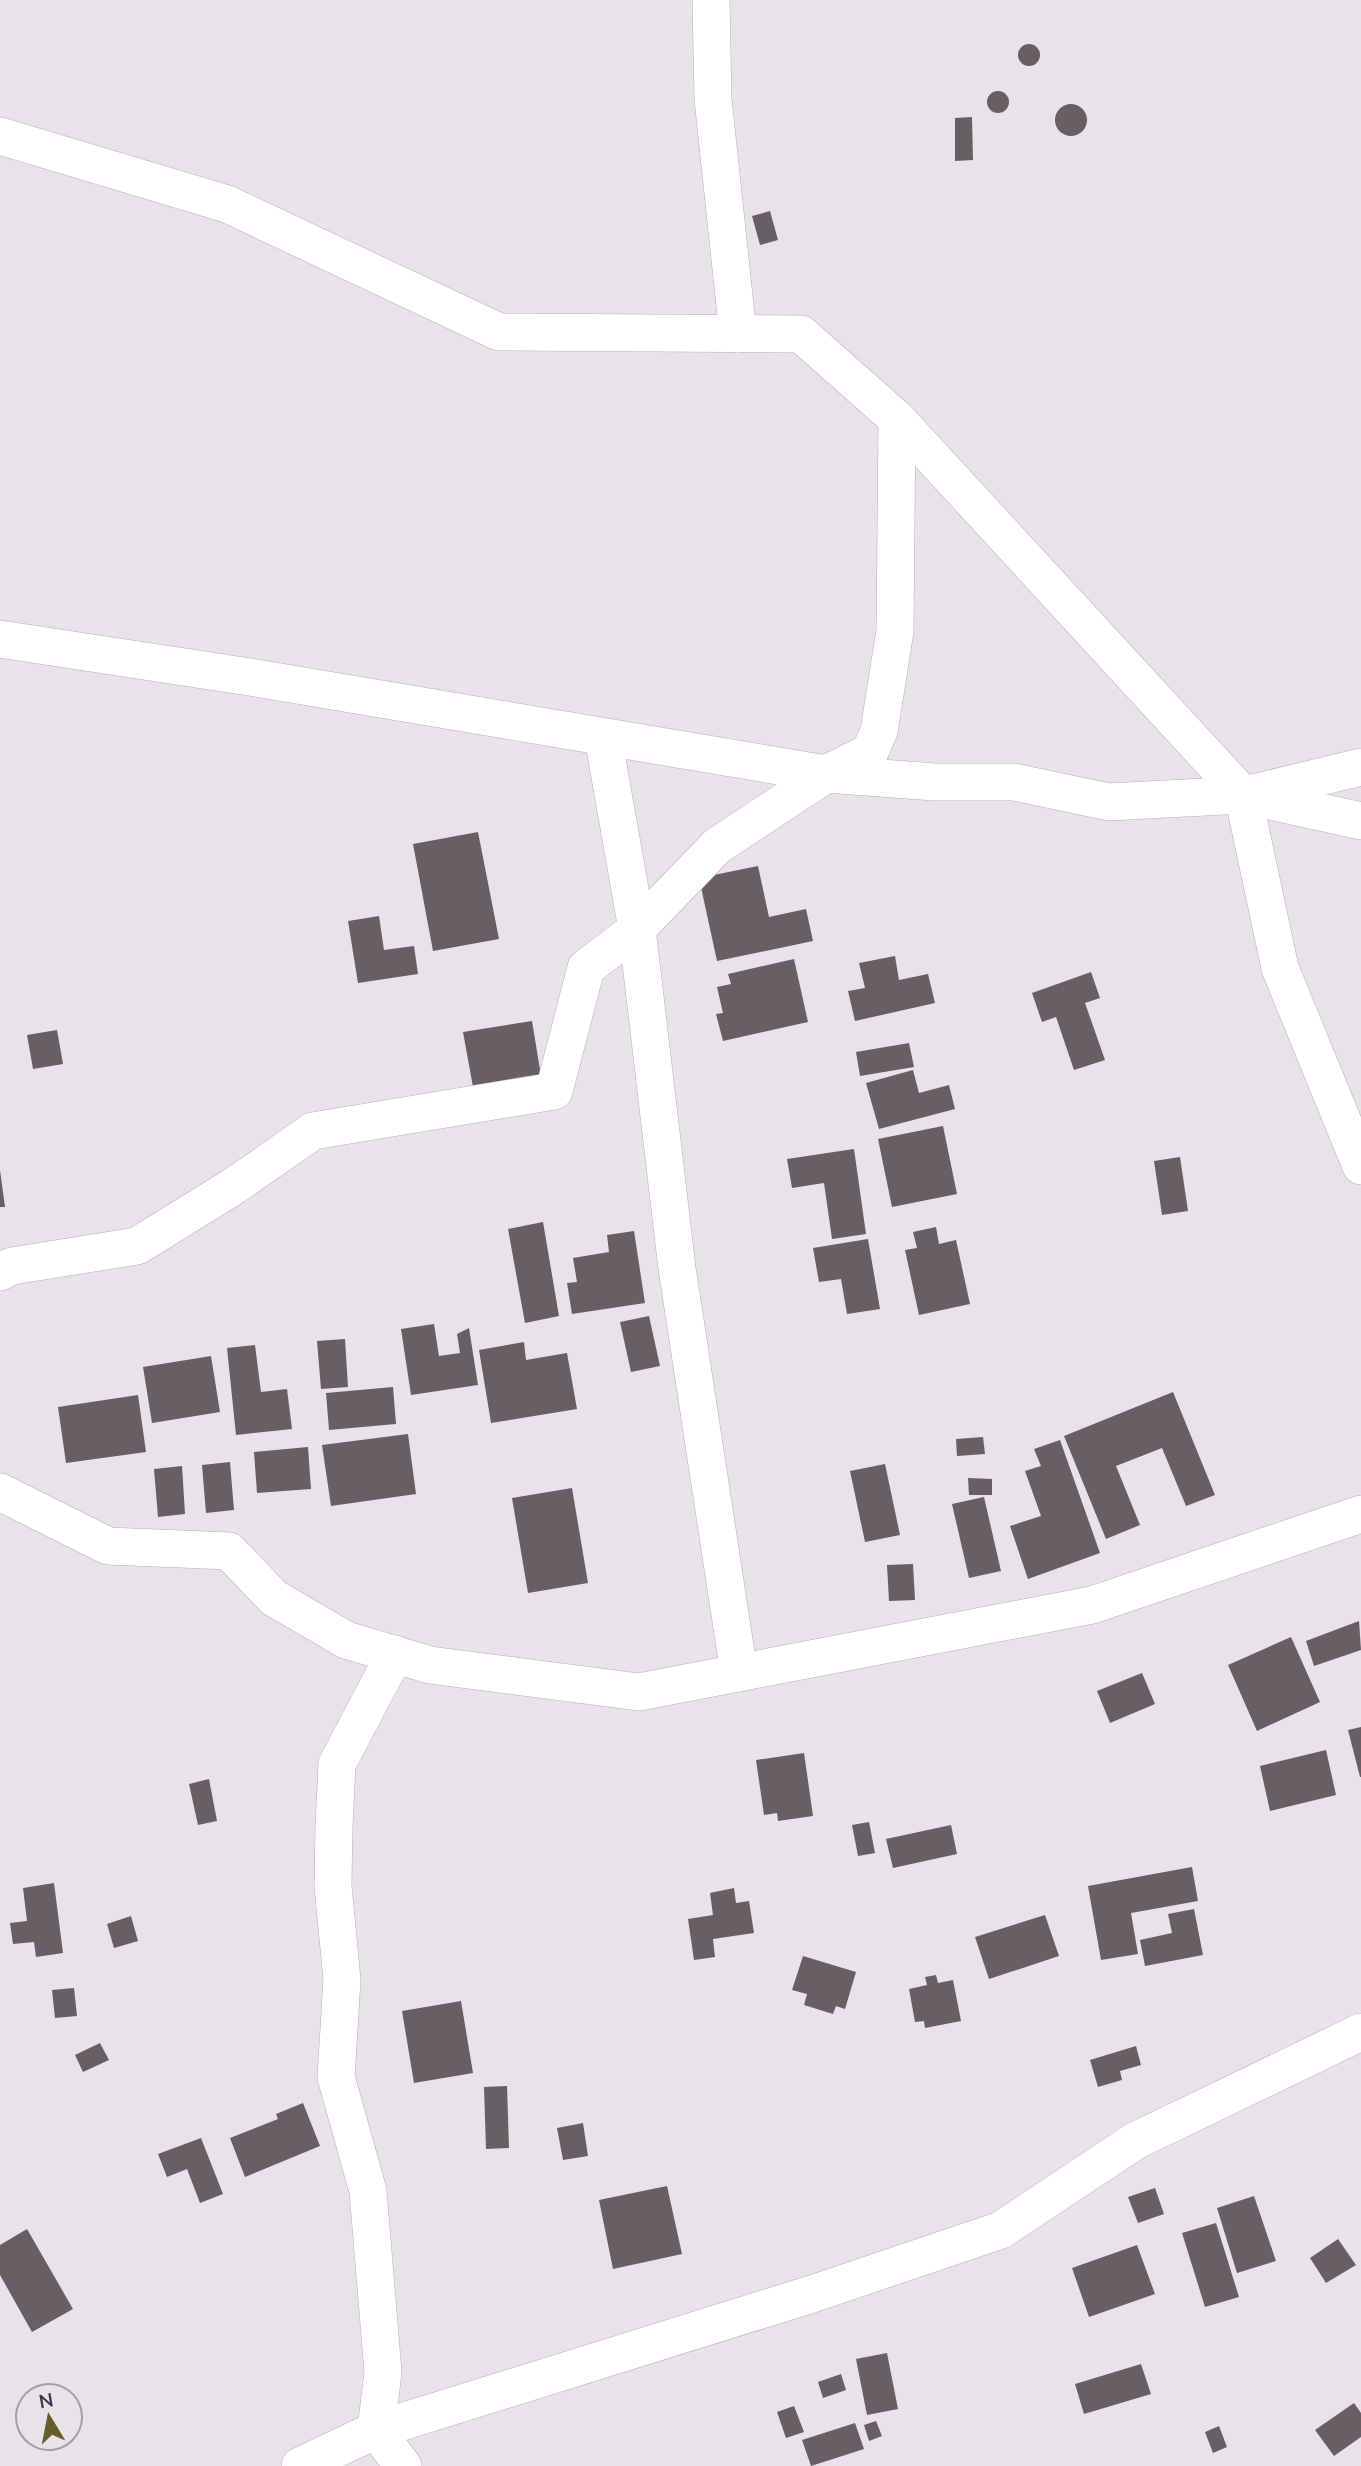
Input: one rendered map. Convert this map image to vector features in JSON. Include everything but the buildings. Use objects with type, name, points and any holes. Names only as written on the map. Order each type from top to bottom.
[{"type":"street","points":[[711,0],[713,99],[738,334]]},
{"type":"street","points":[[0,136],[226,204],[499,332],[801,334],[897,419],[1243,795],[1280,968],[1361,1166]]},
{"type":"street","points":[[0,1272],[12,1266],[137,1246],[234,1186],[313,1131],[554,1091],[586,968],[637,929],[717,846],[826,774],[870,752],[879,731],[895,631],[897,419]]},
{"type":"street","points":[[0,639],[256,678],[826,774],[935,782],[1014,782],[1109,802],[1243,795],[1361,767]]},
{"type":"street","points":[[604,737],[637,929],[677,1268],[738,1673]]},
{"type":"street","points":[[1243,795],[1352,823]]},
{"type":"street","points":[[0,1492],[108,1546],[229,1551],[274,1598],[346,1640],[430,1665],[639,1692],[1092,1605],[1361,1514]]},
{"type":"street","points":[[395,1654],[337,1764],[333,1886],[342,1980],[337,2077],[368,2191],[383,2372],[376,2430],[403,2466]]},
{"type":"street","points":[[300,2466],[376,2430],[799,2298],[1002,2230],[1135,2141],[1361,2032]]}]
